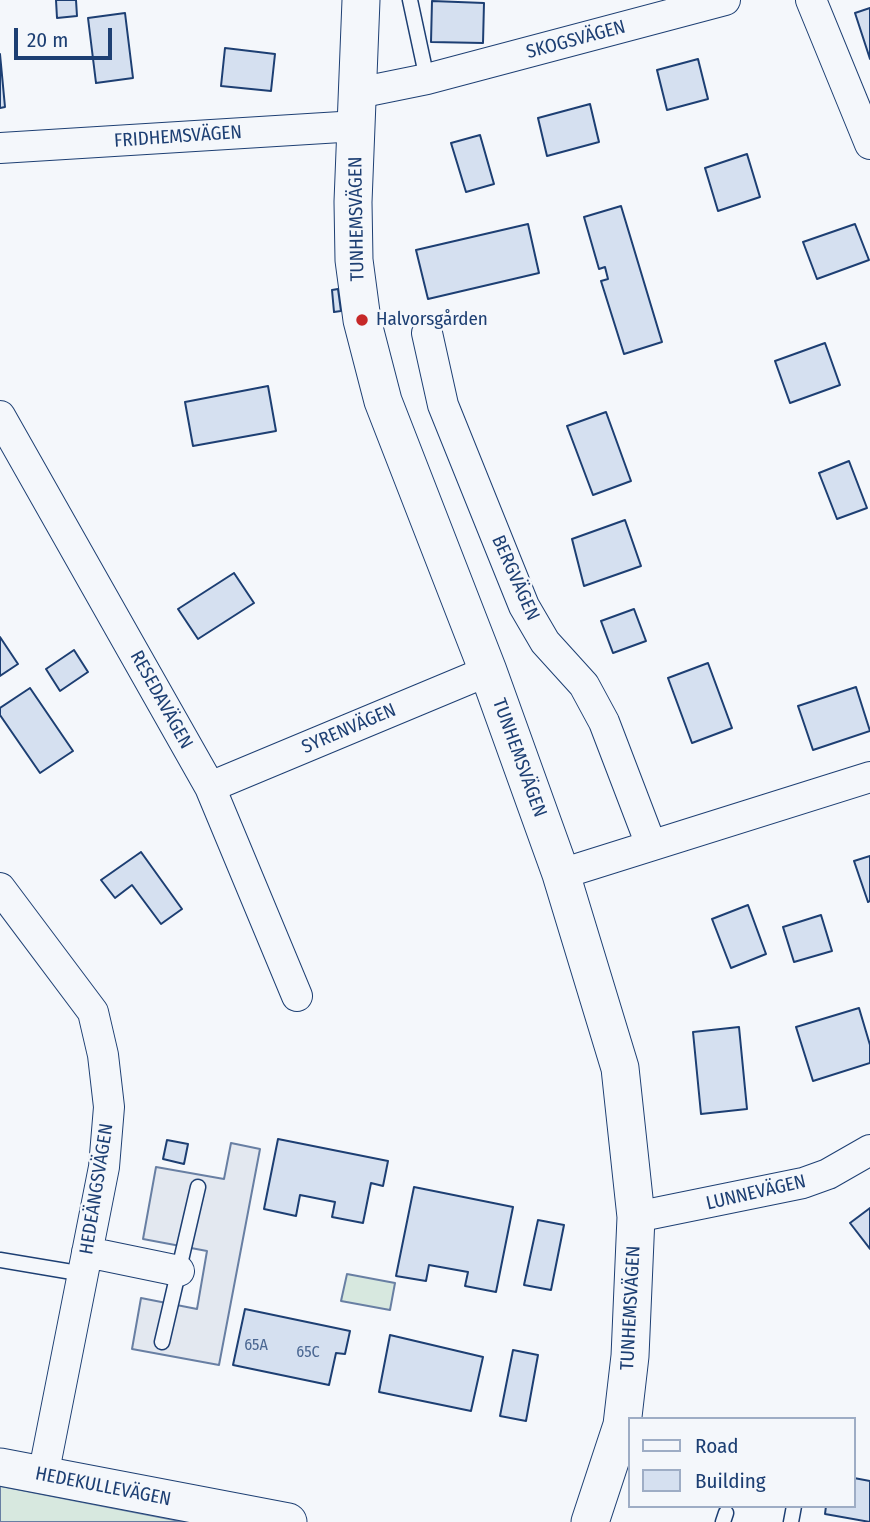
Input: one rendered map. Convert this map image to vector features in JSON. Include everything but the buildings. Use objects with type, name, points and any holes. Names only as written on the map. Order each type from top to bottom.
[{"type":"street","name":"TUNHEMSVÄGEN","points":[[361,0],[354,260],[362,320],[383,401],[488,671],[561,874],[620,1068],[636,1217],[630,1356],[622,1425],[590,1522]]},
{"type":"street","name":"SKOGSVÄGEN","points":[[357,109],[426,79],[725,0]]},
{"type":"street","points":[[811,0],[870,145]]},
{"type":"street","name":"FRIDHEMSVÄGEN","points":[[0,148],[357,109]]},
{"type":"street","name":"BERGVÄGEN","points":[[427,333],[443,405],[524,606],[545,642],[584,685],[604,722],[651,845]]},
{"type":"street","name":"RESEDAVÄGEN","points":[[0,416],[210,787],[297,996]]},
{"type":"street","name":"SYRENVÄGEN","points":[[210,787],[488,671]]},
{"type":"street","points":[[561,874],[870,777]]},
{"type":"street","name":"HEDEÄNGSVÄGEN","points":[[0,888],[93,1012],[103,1055],[108,1107],[104,1167],[43,1476]]},
{"type":"street","name":"LUNNEVÄGEN","points":[[636,1217],[803,1183],[828,1174],[870,1150]]},
{"type":"street","points":[[86,1263],[179,1271]]},
{"type":"street","name":"HEDEKULLEVÄGEN","points":[[0,1467],[288,1522]]},
{"type":"lane","points":[[410,0],[426,79]]},
{"type":"lane","points":[[162,1342],[198,1187]]},
{"type":"lane","points":[[0,1260],[86,1263]]},
{"type":"shaded area","points":[[231,1143],[260,1149],[219,1365],[132,1349],[141,1298],[197,1309],[207,1251],[143,1239],[156,1167],[224,1179]]},
{"type":"shaded area","points":[[347,1274],[395,1283],[390,1310],[341,1301]]},
{"type":"shaded area","points":[[0,1486],[185,1522],[0,1522]]},
{"type":"place","name":"Halvorsgården","points":[[362,320]]}]
